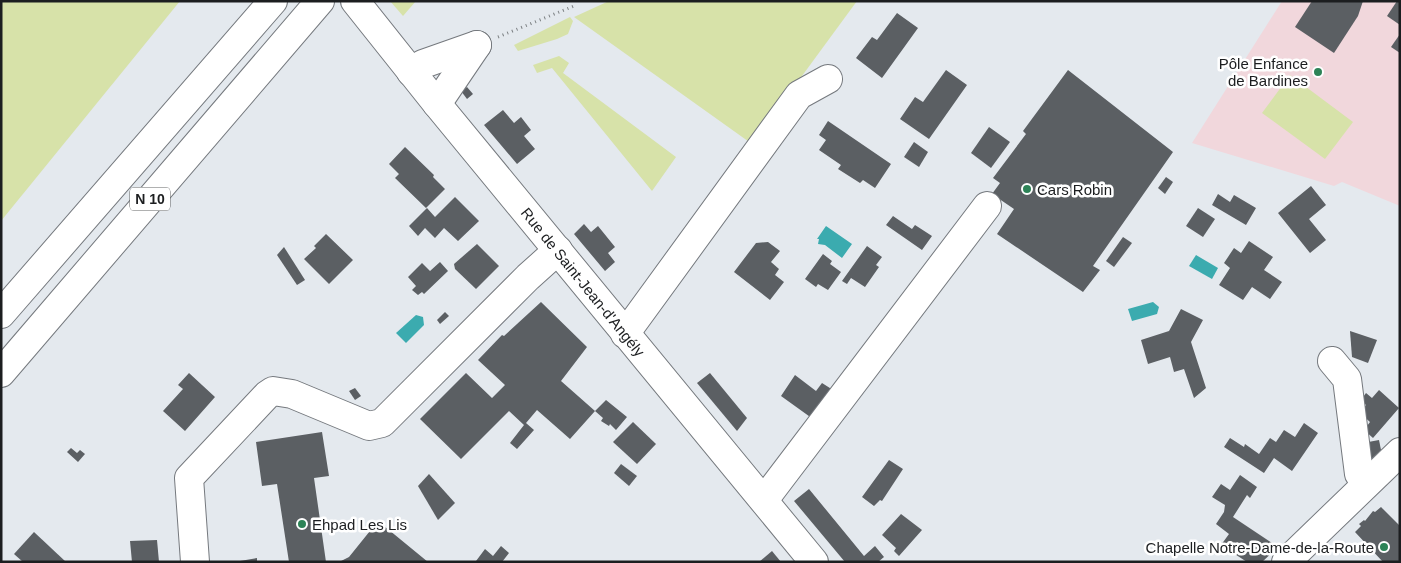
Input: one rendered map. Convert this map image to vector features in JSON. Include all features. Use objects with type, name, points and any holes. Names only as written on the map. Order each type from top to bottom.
[{"type":"main road","name":"N 10","points":[[1,314],[273,1]]},
{"type":"main road","name":"N 10","points":[[1,373],[320,1]]},
{"type":"main road","name":"Rue de Saint-Jean-d'Angély","points":[[355,1],[437,104],[814,562]]},
{"type":"main road","points":[[411,72],[423,64],[477,46]]},
{"type":"main road","points":[[437,104],[477,46]]},
{"type":"main road","points":[[626,334],[799,95],[828,79]]},
{"type":"main road","points":[[764,500],[987,206]]},
{"type":"main road","points":[[194,562],[189,478],[267,396],[273,391],[292,394],[369,426],[382,423],[528,277],[558,250]]},
{"type":"main road","points":[[1332,361],[1347,379],[1358,474],[1366,483]]},
{"type":"main road","points":[[1286,562],[1366,483],[1396,462]]},
{"type":"path","points":[[477,46],[574,6]]},
{"type":"shaded area","name":"Pôle Enfance de Bardines","points":[[1282,1],[1400,1],[1400,206],[1342,182],[1334,186],[1192,143]]},
{"type":"green space","points":[[1,1],[180,1],[1,221]]},
{"type":"green space","points":[[390,1],[416,1],[403,16]]},
{"type":"green space","points":[[609,1],[857,1],[752,144],[574,17]]},
{"type":"green space","points":[[570,17],[573,21],[568,34],[518,51],[514,45]]},
{"type":"green space","points":[[559,56],[569,63],[563,73],[676,157],[652,191],[552,68],[537,73],[533,65]]},
{"type":"green space","points":[[1290,75],[1353,122],[1325,159],[1262,113]]},
{"type":"water","points":[[826,226],[852,244],[842,258],[825,245],[818,244],[819,239],[817,239]]},
{"type":"water","points":[[1196,255],[1218,268],[1212,279],[1189,266]]},
{"type":"water","points":[[1153,302],[1159,307],[1157,314],[1132,321],[1128,309]]},
{"type":"water","points":[[416,315],[423,317],[424,325],[406,343],[396,333]]},
{"type":"building","points":[[1312,1],[1363,1],[1358,16],[1334,53],[1295,27]]},
{"type":"building","points":[[1397,1],[1400,1],[1400,25],[1387,16]]},
{"type":"building","points":[[897,13],[918,28],[882,78],[856,58],[872,37],[877,40]]},
{"type":"building","points":[[1400,34],[1400,53],[1391,47]]},
{"type":"building","points":[[946,70],[967,85],[929,139],[900,119],[915,97],[923,102]]},
{"type":"building","points":[[1068,70],[1173,152],[1093,266],[1100,270],[1083,292],[997,234],[1014,209],[992,194],[1000,183],[993,178],[1026,134],[1023,131]]},
{"type":"building","points":[[467,87],[473,94],[467,99],[461,91]]},
{"type":"building","points":[[503,110],[514,123],[521,117],[531,130],[524,136],[535,149],[517,164],[484,125]]},
{"type":"building","points":[[828,121],[891,164],[875,188],[863,180],[860,183],[838,169],[841,165],[819,150],[826,140],[819,135]]},
{"type":"building","points":[[989,127],[1010,142],[991,168],[971,153]]},
{"type":"building","points":[[914,142],[928,152],[919,167],[904,157]]},
{"type":"building","points":[[405,147],[434,175],[433,177],[445,189],[426,208],[395,178],[399,174],[389,164]]},
{"type":"building","points":[[1166,177],[1173,182],[1165,194],[1158,188]]},
{"type":"building","points":[[1311,186],[1326,205],[1309,219],[1326,240],[1310,253],[1278,213]]},
{"type":"building","points":[[1218,194],[1230,202],[1234,195],[1256,208],[1246,225],[1212,205]]},
{"type":"building","points":[[455,197],[479,221],[458,241],[444,228],[435,238],[425,228],[418,236],[409,226],[427,208],[435,217]]},
{"type":"building","points":[[1198,208],[1215,219],[1203,237],[1186,226]]},
{"type":"building","points":[[893,216],[912,229],[915,225],[932,236],[922,250],[886,225]]},
{"type":"building","points":[[584,224],[591,232],[598,226],[615,247],[608,253],[615,262],[605,271],[574,234]]},
{"type":"building","points":[[326,234],[353,260],[329,284],[304,259],[316,248],[314,246]]},
{"type":"building","points":[[1123,237],[1132,243],[1114,267],[1106,261]]},
{"type":"building","points":[[1249,241],[1273,257],[1264,270],[1282,282],[1270,299],[1252,287],[1243,300],[1219,285],[1230,268],[1224,263],[1234,248],[1241,253]]},
{"type":"building","points":[[768,242],[780,251],[771,262],[779,269],[775,275],[784,282],[770,300],[734,272],[756,243]]},
{"type":"building","points":[[477,244],[499,266],[476,289],[455,269],[454,264]]},
{"type":"building","points":[[867,246],[882,257],[876,265],[879,267],[865,287],[851,278],[847,284],[842,281]]},
{"type":"building","points":[[284,247],[305,280],[297,285],[277,255]]},
{"type":"building","points":[[823,254],[832,261],[830,264],[841,272],[828,290],[818,284],[816,287],[805,279]]},
{"type":"building","points":[[440,262],[448,271],[424,294],[422,292],[418,295],[412,290],[416,286],[408,277],[422,263],[430,271]]},
{"type":"building","points":[[541,302],[587,347],[561,381],[595,411],[570,439],[537,410],[526,423],[534,430],[517,449],[510,443],[524,425],[509,411],[461,459],[420,419],[466,373],[492,398],[505,385],[478,360],[502,335],[504,336]]},
{"type":"building","points":[[1181,309],[1203,320],[1191,342],[1206,388],[1194,398],[1184,369],[1174,372],[1170,357],[1148,364],[1141,340],[1169,331]]},
{"type":"building","points":[[445,312],[449,316],[440,324],[437,320]]},
{"type":"building","points":[[1350,331],[1377,340],[1368,363],[1352,357]]},
{"type":"building","points":[[189,373],[215,397],[185,431],[163,411],[183,389],[178,385]]},
{"type":"building","points":[[710,373],[747,418],[737,431],[697,383]]},
{"type":"building","points":[[795,375],[816,391],[822,383],[833,390],[813,419],[781,396]]},
{"type":"building","points":[[355,388],[361,396],[355,400],[349,391]]},
{"type":"building","points":[[1379,390],[1399,408],[1373,438],[1364,430],[1370,422],[1360,413],[1366,405],[1361,400],[1366,393],[1372,398]]},
{"type":"building","points":[[606,400],[627,417],[616,430],[610,424],[609,426],[601,421],[603,418],[595,411]]},
{"type":"building","points":[[633,422],[656,444],[637,464],[613,442]]},
{"type":"building","points":[[1304,423],[1318,433],[1292,471],[1274,458],[1264,473],[1224,447],[1230,438],[1244,447],[1245,444],[1259,454],[1270,438],[1276,442],[1284,430],[1295,437]]},
{"type":"building","name":"Ehpad Les Lis","points":[[322,432],[329,476],[314,478],[326,562],[289,562],[277,484],[262,486],[256,442]]},
{"type":"building","points":[[1379,440],[1381,450],[1366,464],[1363,443]]},
{"type":"building","points":[[71,448],[77,453],[80,450],[85,454],[78,462],[67,452]]},
{"type":"building","points":[[889,460],[903,469],[882,501],[880,500],[874,506],[862,497]]},
{"type":"building","points":[[621,464],[637,476],[629,486],[614,473]]},
{"type":"building","points":[[429,474],[455,503],[438,520],[418,486]]},
{"type":"building","points":[[1240,475],[1257,487],[1250,498],[1247,495],[1233,517],[1278,547],[1262,562],[1247,562],[1221,545],[1229,534],[1216,524],[1224,512],[1225,505],[1212,497],[1221,484],[1230,490]]},
{"type":"building","points":[[809,489],[864,556],[875,546],[884,557],[878,562],[845,562],[794,501]]},
{"type":"building","name":"Chapelle Notre-Dame-de-la-Route","points":[[1381,507],[1400,526],[1400,562],[1383,562],[1355,532],[1361,526],[1359,524],[1365,521],[1373,511],[1375,512]]},
{"type":"building","points":[[901,514],[922,530],[899,556],[894,551],[896,548],[882,535]]},
{"type":"building","name":"Ehpad Les Lis","points":[[378,521],[428,562],[339,562],[349,557]]},
{"type":"building","points":[[34,532],[66,562],[23,562],[14,554]]},
{"type":"building","points":[[157,540],[159,562],[132,562],[130,541]]},
{"type":"building","points":[[501,546],[509,553],[502,562],[476,561],[485,549],[493,556]]},
{"type":"building","points":[[772,551],[781,562],[759,562]]},
{"type":"building","points":[[257,558],[257,562],[240,562],[240,561]]},
{"type":"place","name":"Pôle Enfance de Bardines","points":[[1318,72]]},
{"type":"place","name":"Cars Robin","points":[[1027,189]]},
{"type":"place","name":"Ehpad Les Lis","points":[[302,524]]},
{"type":"place","name":"Chapelle Notre-Dame-de-la-Route","points":[[1384,547]]}]
